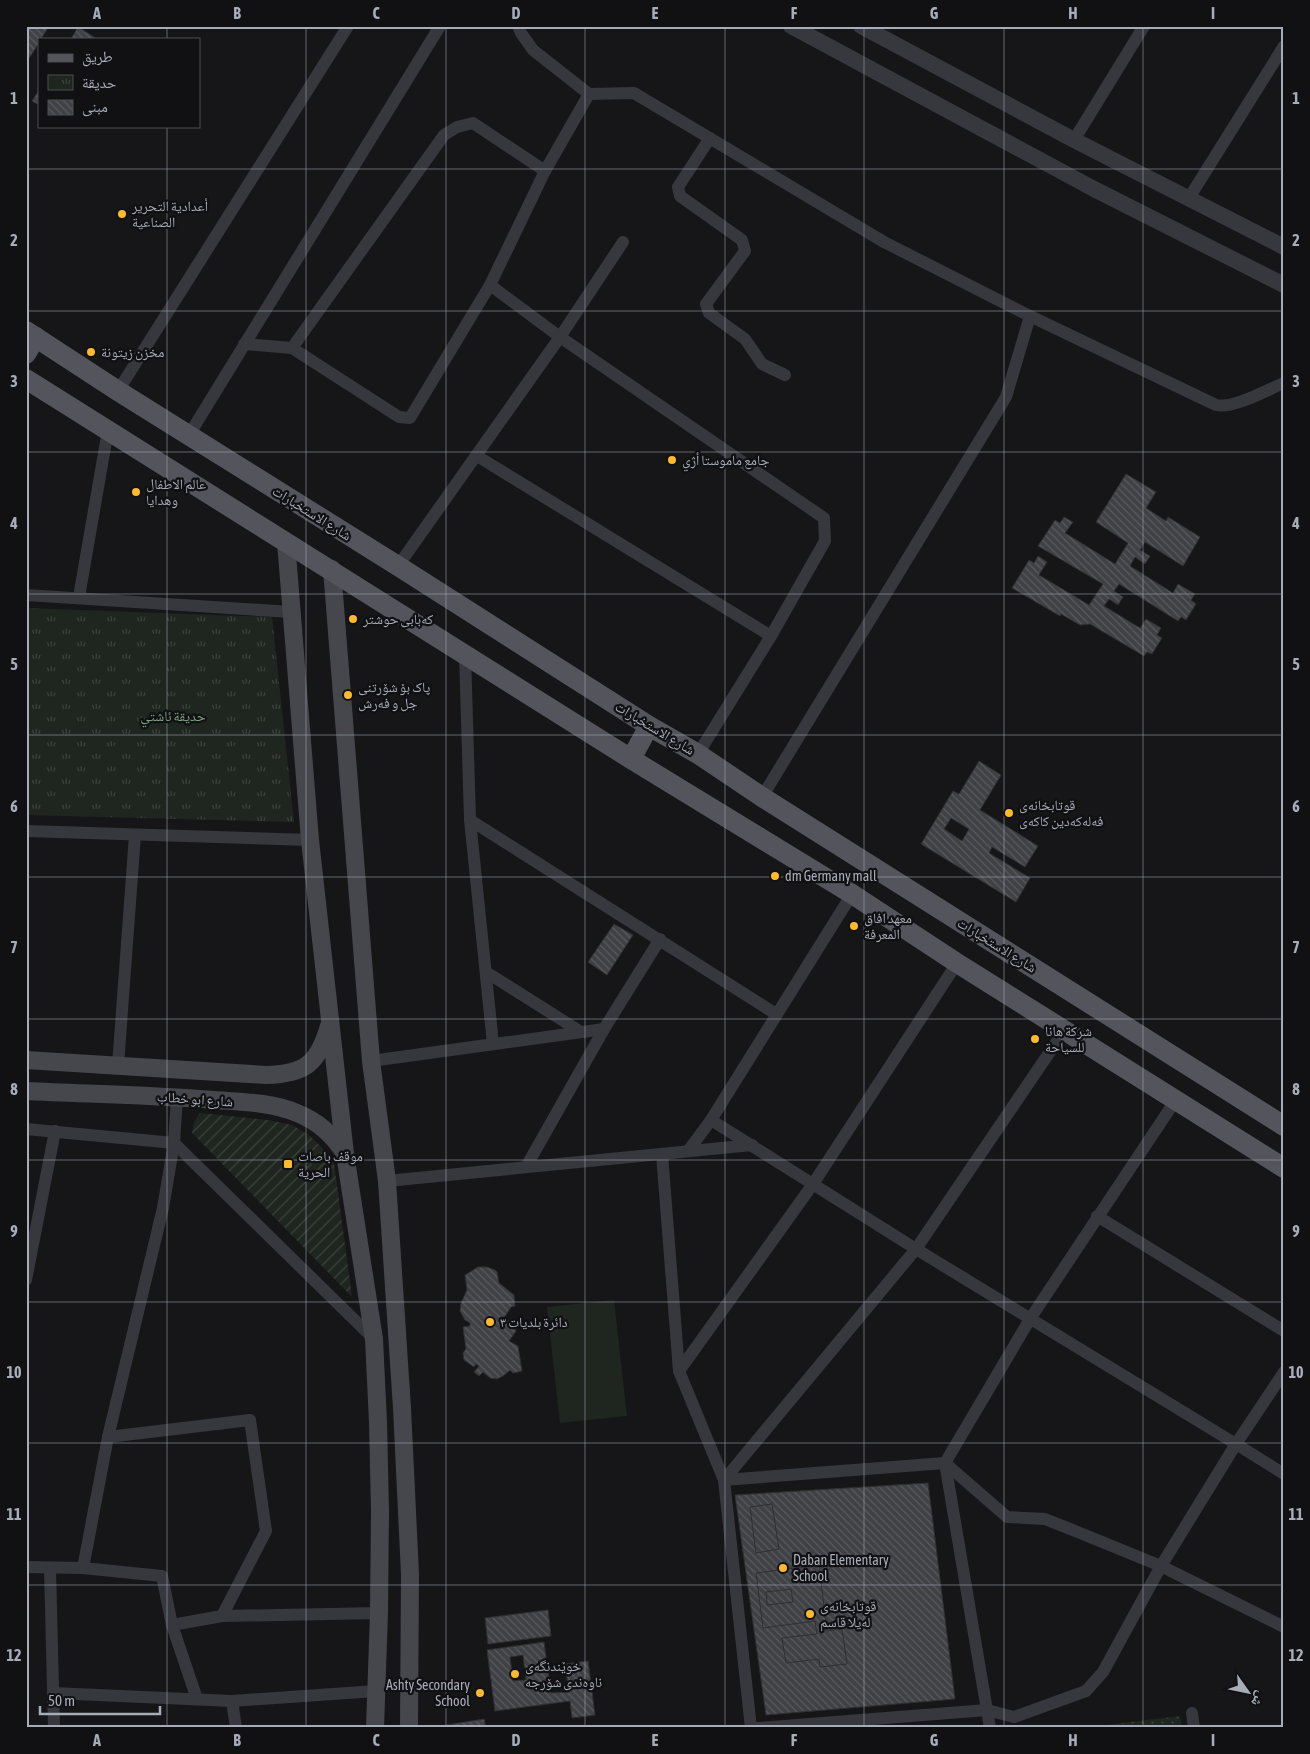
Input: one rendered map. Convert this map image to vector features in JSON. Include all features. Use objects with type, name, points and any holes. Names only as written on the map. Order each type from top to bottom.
[{"type":"main road","name":"شارع الاستخبارات","points":[[30,341],[118,391],[189,435],[649,726],[698,754],[762,797],[1284,1126]]},
{"type":"main road","points":[[26,379],[332,569],[632,759],[852,894],[1064,1031],[1284,1168]]},
{"type":"main road","points":[[286,542],[310,840],[330,1023],[346,1154],[374,1339],[380,1471],[379,1613],[375,1728]]},
{"type":"main road","points":[[332,569],[372,1061],[387,1181],[402,1408],[410,1574],[409,1728]]},
{"type":"main road","points":[[632,759],[649,726]]},
{"type":"main road","name":"شارع ابو خطاب","points":[[26,1060],[286,1075],[304,1068],[315,1058],[322,1046],[330,1023]]},
{"type":"main road","points":[[264,1104],[266,1075]]},
{"type":"main road","name":"شارع ابو خطاب","points":[[26,1091],[177,1097],[264,1104],[296,1113],[311,1120],[332,1137],[346,1154]]},
{"type":"street","points":[[118,391],[348,26]]},
{"type":"street","points":[[189,435],[440,26]]},
{"type":"street","points":[[518,26],[520,33],[533,50],[589,94],[634,93],[884,242],[1030,316],[1216,405],[1232,404],[1284,383]]},
{"type":"street","points":[[791,26],[1094,189],[1284,285]]},
{"type":"street","points":[[862,26],[1074,140],[1284,247]]},
{"type":"street","points":[[1074,140],[1144,26]]},
{"type":"street","points":[[1189,198],[1279,64],[1284,46]]},
{"type":"street","points":[[244,344],[292,348],[399,417],[410,418],[490,285],[545,171],[589,94]]},
{"type":"street","points":[[292,348],[444,135],[457,127],[473,123],[545,171]]},
{"type":"street","points":[[710,138],[678,187],[680,196],[742,240],[745,251],[706,304],[709,313],[745,339],[762,364],[786,374]]},
{"type":"street","points":[[398,566],[560,337],[623,242]]},
{"type":"street","points":[[490,285],[560,337],[824,518],[825,541],[771,636],[698,754]]},
{"type":"street","points":[[762,797],[1006,397],[1030,316]]},
{"type":"street","points":[[79,597],[108,430]]},
{"type":"street","points":[[477,456],[771,636]]},
{"type":"street","points":[[26,595],[291,612]]},
{"type":"street","points":[[465,654],[470,820],[493,1044]]},
{"type":"street","points":[[470,820],[776,1014]]},
{"type":"street","points":[[26,831],[310,840]]},
{"type":"street","points":[[118,1065],[135,835]]},
{"type":"street","points":[[688,1151],[711,1120],[852,894]]},
{"type":"street","points":[[526,1167],[604,1029],[660,940]]},
{"type":"street","points":[[679,1371],[813,1184],[957,963]]},
{"type":"street","points":[[486,972],[581,1032]]},
{"type":"street","points":[[372,1061],[604,1029]]},
{"type":"street","points":[[724,1480],[916,1249],[1064,1031]]},
{"type":"street","points":[[83,1568],[108,1437],[163,1208],[174,1144],[177,1097]]},
{"type":"street","points":[[990,1728],[945,1463],[1030,1319],[1175,1100]]},
{"type":"street","points":[[711,1120],[916,1249],[1284,1474]]},
{"type":"street","points":[[26,1129],[174,1144],[374,1339]]},
{"type":"street","points":[[26,1280],[55,1131]]},
{"type":"street","points":[[387,1181],[752,1145]]},
{"type":"street","points":[[662,1154],[679,1371],[724,1480],[751,1728]]},
{"type":"street","points":[[1097,1216],[1284,1331]]},
{"type":"street","points":[[758,1728],[986,1710],[1014,1717],[1086,1691],[1103,1672],[1161,1566],[1236,1444],[1284,1372]]},
{"type":"street","points":[[108,1437],[250,1420],[266,1530],[222,1616]]},
{"type":"street","points":[[724,1480],[945,1463],[1007,1517],[1045,1519],[1161,1566],[1284,1627]]},
{"type":"street","points":[[26,1567],[83,1568],[162,1576],[172,1625],[197,1699]]},
{"type":"street","points":[[50,1568],[54,1728]]},
{"type":"street","points":[[172,1625],[222,1616],[379,1613]]},
{"type":"street","points":[[53,1693],[232,1701],[376,1691]]},
{"type":"street","points":[[232,1701],[236,1728]]},
{"type":"street","points":[[1192,1713],[1194,1728]]},
{"type":"green space","name":"حديقة ئاشتي","points":[[26,608],[272,617],[294,822],[26,815]]},
{"type":"green space","points":[[200,1113],[268,1120],[292,1125],[310,1136],[326,1152],[334,1163],[352,1297],[192,1133],[194,1122]]},
{"type":"green space","points":[[614,1300],[627,1416],[560,1423],[547,1307]]},
{"type":"green space","points":[[1180,1716],[1182,1728],[1081,1728]]},
{"type":"building","points":[[26,26],[49,26],[42,38],[38,38],[38,45],[26,63]]},
{"type":"building","points":[[78,27],[95,38],[72,38]]},
{"type":"building","points":[[38,92],[38,104],[32,101]]},
{"type":"building","points":[[1126,474],[1156,492],[1146,508],[1166,521],[1168,517],[1200,537],[1183,566],[1145,542],[1140,550],[1150,556],[1145,564],[1135,557],[1130,566],[1173,593],[1178,584],[1195,594],[1191,600],[1196,604],[1186,620],[1181,617],[1178,621],[1119,584],[1114,591],[1123,597],[1118,605],[1109,599],[1104,606],[1140,628],[1146,619],[1161,628],[1157,635],[1162,638],[1152,654],[1147,652],[1144,656],[1090,624],[1080,625],[1061,614],[1060,616],[1012,588],[1029,560],[1034,563],[1038,556],[1047,562],[1039,575],[1089,605],[1103,584],[1038,546],[1055,520],[1060,523],[1064,517],[1073,522],[1065,533],[1115,564],[1128,543],[1096,522]]},
{"type":"building","points":[[979,761],[1001,775],[980,810],[1038,846],[1025,867],[992,847],[989,853],[1030,878],[1016,902],[921,844],[953,791],[959,794]],"holes":[[[951,818],[969,829],[962,841],[944,829]]]},
{"type":"building","points":[[614,924],[633,935],[607,975],[588,962]]},
{"type":"building","name":"دائرة بلديات ٣","points":[[478,1267],[487,1267],[495,1270],[499,1283],[514,1295],[515,1306],[511,1307],[502,1321],[508,1320],[515,1325],[516,1331],[509,1341],[518,1346],[522,1371],[513,1373],[510,1370],[497,1379],[490,1378],[483,1372],[479,1376],[474,1372],[479,1366],[476,1364],[474,1367],[464,1360],[463,1353],[466,1349],[463,1327],[470,1326],[470,1323],[465,1320],[460,1311],[461,1303],[467,1290],[465,1275]]},
{"type":"building","points":[[928,1483],[955,1699],[766,1715],[735,1495]]},
{"type":"building","points":[[772,1504],[779,1549],[756,1553],[750,1507]]},
{"type":"building","points":[[819,1565],[827,1631],[842,1629],[847,1664],[820,1667],[819,1659],[786,1663],[782,1638],[817,1634],[815,1621],[763,1628],[756,1573]],"holes":[[[791,1589],[793,1602],[767,1605],[766,1592]]]},
{"type":"building","points":[[548,1610],[551,1636],[488,1644],[485,1618]]},
{"type":"building","points":[[544,1642],[551,1693],[569,1692],[565,1664],[588,1661],[595,1715],[572,1718],[570,1701],[495,1711],[487,1650]],"holes":[[[523,1655],[526,1680],[513,1681],[510,1657]]]},
{"type":"building","points":[[484,1719],[486,1728],[447,1728],[446,1725]]},
{"type":"place","name":"أعدادية التحرير الصناعية","points":[[122,214]]},
{"type":"place","name":"مخزن زيتونة","points":[[91,352]]},
{"type":"place","name":"جامع ماموستا أژي","points":[[672,460]]},
{"type":"place","name":"عالم الاطفال وهدايا","points":[[136,492]]},
{"type":"place","name":"کەبابی حوشتر","points":[[353,619]]},
{"type":"place","name":"پاک بۆ شۆرتنی جل و فەرش","points":[[348,695]]},
{"type":"place","name":"قوتابخانەی فەلەکەدین کاکەی","points":[[1009,813]]},
{"type":"place","name":"dm Germany mall","points":[[775,876]]},
{"type":"place","name":"معهد افاق المعرفة","points":[[854,926]]},
{"type":"place","name":"شركة هانا للسياحة","points":[[1035,1039]]},
{"type":"place","name":"موقف باصات الحریة","points":[[288,1164]]},
{"type":"place","name":"دائرة بلديات ٣","points":[[490,1322]]},
{"type":"place","name":"Daban Elementary School","points":[[783,1568]]},
{"type":"place","name":"قوتابخانەی لەیلا قاسم","points":[[810,1614]]},
{"type":"place","name":"خوێندنگەی ناوەندی شۆرجە","points":[[515,1674]]},
{"type":"place","name":"Ashty Secondary School","points":[[480,1693]]}]
